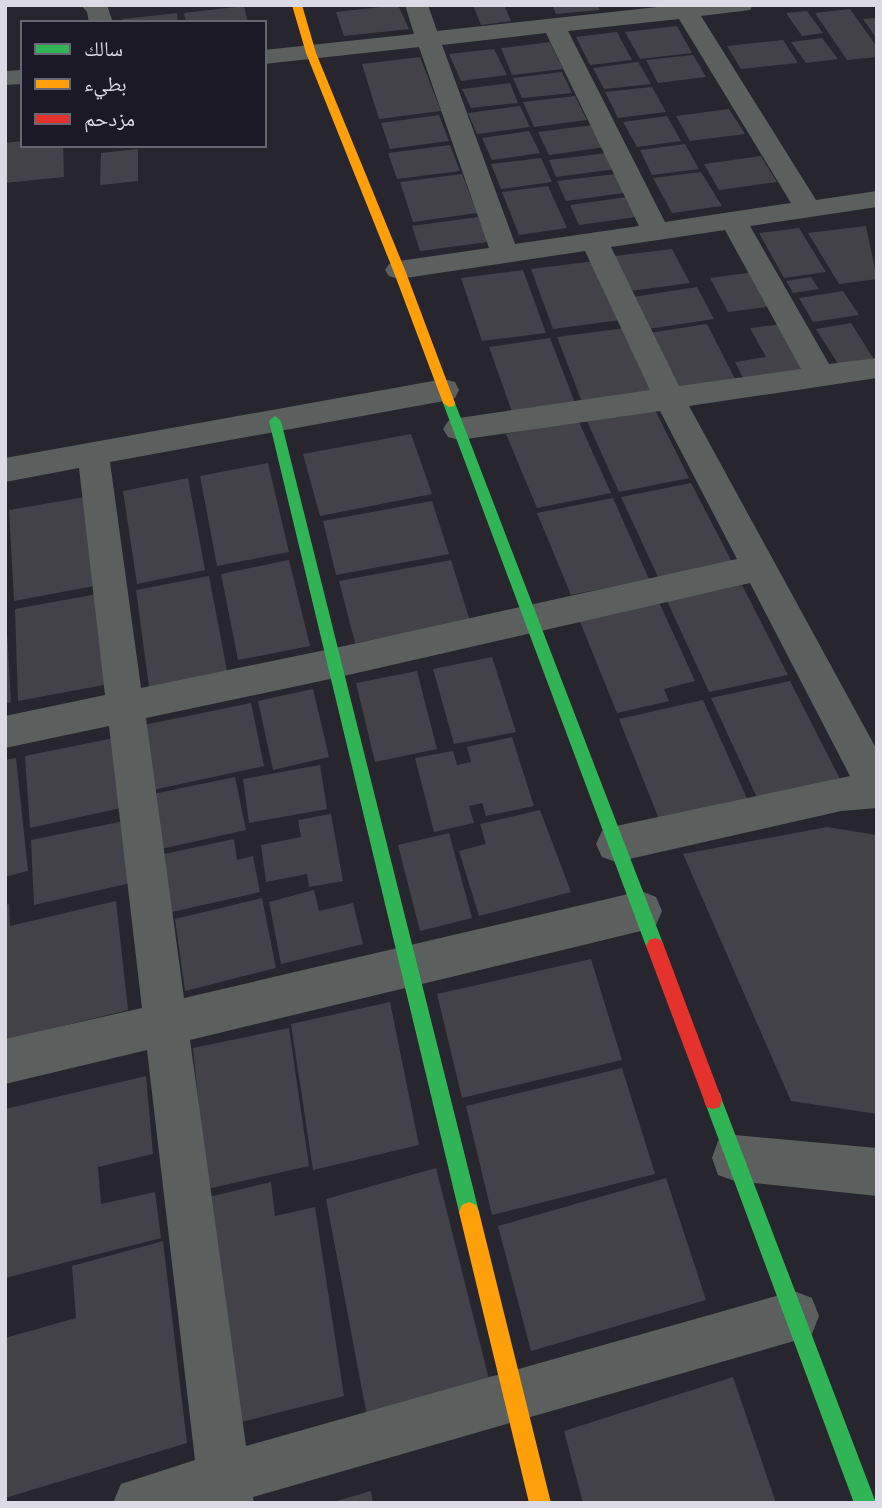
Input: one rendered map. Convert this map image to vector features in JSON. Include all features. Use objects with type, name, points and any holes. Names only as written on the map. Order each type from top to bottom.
[{"type":"main road","points":[[297,5],[311,53],[399,270],[865,1503]]},
{"type":"main road","points":[[275,421],[540,1503]]},
{"type":"street","points":[[92,5],[98,9],[101,21]]},
{"type":"street","points":[[416,5],[505,254]]},
{"type":"street","points":[[266,57],[554,26],[625,12],[686,12],[742,5]]},
{"type":"street","points":[[686,12],[808,209]]},
{"type":"street","points":[[554,26],[656,232]]},
{"type":"street","points":[[399,270],[808,209],[875,207]]},
{"type":"street","points":[[733,220],[820,376]]},
{"type":"street","points":[[594,241],[670,399],[877,790],[841,794],[616,844]]},
{"type":"street","points":[[459,429],[877,368]]},
{"type":"street","points":[[5,470],[444,390]]},
{"type":"street","points":[[93,454],[225,1491]]},
{"type":"street","points":[[5,732],[335,663],[760,568]]},
{"type":"street","points":[[5,1062],[641,911]]},
{"type":"street","points":[[735,1158],[877,1172]]},
{"type":"street","points":[[140,1503],[225,1491],[514,1396],[794,1316]]},
{"type":"building","points":[[398,5],[409,29],[344,36],[336,12]]},
{"type":"building","points":[[473,5],[504,5],[511,21],[481,25]]},
{"type":"building","points":[[552,5],[597,5],[600,10],[556,14]]},
{"type":"building","points":[[244,6],[248,21],[186,21],[184,13]]},
{"type":"building","points":[[850,9],[877,47],[877,57],[847,60],[815,13]]},
{"type":"building","points":[[807,11],[823,33],[802,36],[786,13]]},
{"type":"building","points":[[177,13],[178,21],[123,21]]},
{"type":"building","points":[[877,18],[877,39],[863,19]]},
{"type":"building","points":[[677,26],[692,53],[640,59],[625,32]]},
{"type":"building","points":[[617,32],[632,60],[590,65],[576,37]]},
{"type":"building","points":[[822,38],[838,59],[806,63],[791,42]]},
{"type":"building","points":[[783,40],[798,63],[741,69],[727,46]]},
{"type":"building","points":[[550,42],[563,69],[512,75],[501,48]]},
{"type":"building","points":[[494,49],[507,75],[461,81],[449,54]]},
{"type":"building","points":[[693,55],[706,77],[658,83],[646,60]]},
{"type":"building","points":[[420,57],[441,111],[379,119],[362,64]]},
{"type":"building","points":[[638,62],[651,84],[604,89],[593,68]]},
{"type":"building","points":[[562,72],[572,93],[522,98],[513,78]]},
{"type":"building","points":[[510,83],[518,103],[471,108],[462,89]]},
{"type":"building","points":[[652,87],[666,112],[618,118],[605,92]]},
{"type":"building","points":[[575,96],[587,120],[534,127],[523,102]]},
{"type":"building","points":[[520,106],[530,127],[477,134],[468,113]]},
{"type":"building","points":[[729,109],[745,134],[690,141],[676,116]]},
{"type":"building","points":[[439,115],[449,141],[390,149],[381,123]]},
{"type":"building","points":[[667,116],[681,141],[637,147],[623,122]]},
{"type":"building","points":[[593,125],[605,147],[549,155],[538,132]]},
{"type":"building","points":[[529,131],[540,153],[492,160],[482,138]]},
{"type":"building","points":[[21,141],[21,147],[63,147],[64,177],[5,183],[5,143]]},
{"type":"building","points":[[685,144],[699,169],[652,175],[640,150]]},
{"type":"building","points":[[450,145],[460,171],[397,179],[388,153]]},
{"type":"building","points":[[138,149],[138,181],[100,185],[101,153]]},
{"type":"building","points":[[607,153],[616,169],[556,177],[549,160]]},
{"type":"building","points":[[761,156],[777,182],[719,190],[704,164]]},
{"type":"building","points":[[541,158],[552,182],[501,189],[491,164]]},
{"type":"building","points":[[701,172],[722,206],[672,213],[653,178]]},
{"type":"building","points":[[462,174],[477,213],[413,222],[400,182]]},
{"type":"building","points":[[615,174],[624,193],[566,201],[557,181]]},
{"type":"building","points":[[548,186],[567,228],[519,235],[502,192]]},
{"type":"building","points":[[626,197],[636,217],[579,225],[570,205]]},
{"type":"building","points":[[478,217],[488,242],[420,251],[412,226]]},
{"type":"building","points":[[866,226],[877,279],[839,284],[808,233]]},
{"type":"building","points":[[799,228],[826,272],[784,278],[759,233]]},
{"type":"building","points":[[672,249],[690,283],[630,291],[614,256]]},
{"type":"building","points":[[595,261],[620,320],[553,329],[531,269]]},
{"type":"building","points":[[523,270],[546,333],[482,341],[461,278]]},
{"type":"building","points":[[754,272],[773,306],[728,312],[710,278]]},
{"type":"building","points":[[811,277],[819,289],[793,293],[786,281]]},
{"type":"building","points":[[697,287],[714,319],[648,329],[633,297]]},
{"type":"building","points":[[843,291],[859,315],[813,322],[799,298]]},
{"type":"building","points":[[851,323],[875,361],[840,367],[816,329]]},
{"type":"building","points":[[707,324],[737,383],[677,393],[649,333]]},
{"type":"building","points":[[783,324],[810,372],[745,382],[735,362],[766,357],[750,328]]},
{"type":"building","points":[[625,328],[653,392],[582,402],[557,337]]},
{"type":"building","points":[[550,338],[575,403],[512,412],[489,347]]},
{"type":"building","points":[[653,406],[689,478],[619,492],[586,419]]},
{"type":"building","points":[[578,420],[611,493],[537,508],[506,434]]},
{"type":"building","points":[[411,434],[432,494],[320,516],[303,454]]},
{"type":"building","points":[[268,463],[289,552],[217,566],[200,476]]},
{"type":"building","points":[[188,478],[205,570],[137,584],[123,491]]},
{"type":"building","points":[[691,483],[732,562],[658,577],[621,497]]},
{"type":"building","points":[[85,497],[94,586],[14,601],[9,510]]},
{"type":"building","points":[[613,498],[649,579],[571,595],[537,513]]},
{"type":"building","points":[[432,501],[449,554],[336,575],[323,521]]},
{"type":"building","points":[[289,560],[310,646],[238,660],[221,574]]},
{"type":"building","points":[[451,560],[470,621],[355,643],[339,581]]},
{"type":"building","points":[[209,576],[227,671],[149,687],[136,590]]},
{"type":"building","points":[[742,585],[788,675],[709,692],[667,601]]},
{"type":"building","points":[[97,594],[104,685],[18,701],[15,609]]},
{"type":"building","points":[[659,602],[695,681],[664,689],[669,701],[617,713],[579,619]]},
{"type":"building","points":[[5,632],[11,702],[5,704]]},
{"type":"building","points":[[492,657],[516,732],[454,744],[433,669]]},
{"type":"building","points":[[417,671],[437,749],[375,762],[356,683]]},
{"type":"building","points":[[790,681],[841,781],[758,800],[711,698]]},
{"type":"building","points":[[313,689],[329,757],[273,770],[258,701]]},
{"type":"building","points":[[703,700],[749,803],[661,824],[619,719]]},
{"type":"building","points":[[251,703],[264,766],[153,790],[144,725]]},
{"type":"building","points":[[512,737],[534,806],[486,816],[482,803],[469,806],[474,823],[434,832],[415,758],[453,751],[457,765],[471,762],[467,747]]},
{"type":"building","points":[[114,738],[121,808],[30,828],[25,756]]},
{"type":"building","points":[[16,758],[28,871],[5,877],[5,760]]},
{"type":"building","points":[[320,765],[327,809],[249,823],[243,779]]},
{"type":"building","points":[[235,777],[246,830],[161,849],[153,794]]},
{"type":"building","points":[[540,810],[571,892],[479,916],[459,851],[486,844],[480,824]]},
{"type":"building","points":[[331,814],[343,881],[309,887],[307,874],[266,882],[261,845],[301,837],[298,820]]},
{"type":"building","points":[[124,821],[131,883],[34,905],[31,840]]},
{"type":"building","points":[[827,827],[877,835],[877,1114],[791,1101],[683,854]]},
{"type":"building","points":[[449,833],[472,918],[420,931],[398,845]]},
{"type":"building","points":[[234,839],[237,860],[253,856],[260,892],[172,912],[164,854]]},
{"type":"building","points":[[314,890],[319,911],[353,903],[363,944],[281,964],[269,902]]},
{"type":"building","points":[[262,898],[276,968],[185,991],[175,919]]},
{"type":"building","points":[[116,901],[128,1010],[5,1040],[5,905],[9,904],[10,926]]},
{"type":"building","points":[[591,959],[622,1060],[462,1098],[437,994]]},
{"type":"building","points":[[390,1002],[419,1145],[313,1170],[291,1024]]},
{"type":"building","points":[[289,1028],[309,1166],[207,1189],[193,1048]]},
{"type":"building","points":[[622,1068],[655,1174],[492,1215],[466,1106]]},
{"type":"building","points":[[146,1076],[153,1154],[98,1167],[101,1204],[155,1192],[161,1238],[5,1278],[5,1109]]},
{"type":"building","points":[[436,1168],[489,1379],[367,1416],[326,1199]]},
{"type":"building","points":[[666,1178],[706,1300],[531,1351],[498,1226]]},
{"type":"building","points":[[271,1182],[275,1216],[315,1207],[344,1396],[233,1424],[209,1197]]},
{"type":"building","points":[[163,1241],[187,1443],[5,1498],[5,1338],[76,1318],[72,1266]]},
{"type":"building","points":[[733,1377],[776,1503],[583,1503],[564,1431]]},
{"type":"building","points":[[371,1491],[373,1503],[333,1503],[333,1502]]},
{"type":"traffic: fast","points":[[449,403],[655,946]]},
{"type":"traffic: fast","points":[[275,421],[469,1212]]},
{"type":"traffic: fast","points":[[713,1100],[865,1503]]},
{"type":"traffic: slow","points":[[297,5],[311,53],[399,270],[449,403]]},
{"type":"traffic: slow","points":[[469,1212],[540,1503]]},
{"type":"traffic: jam","points":[[655,946],[713,1100]]}]
